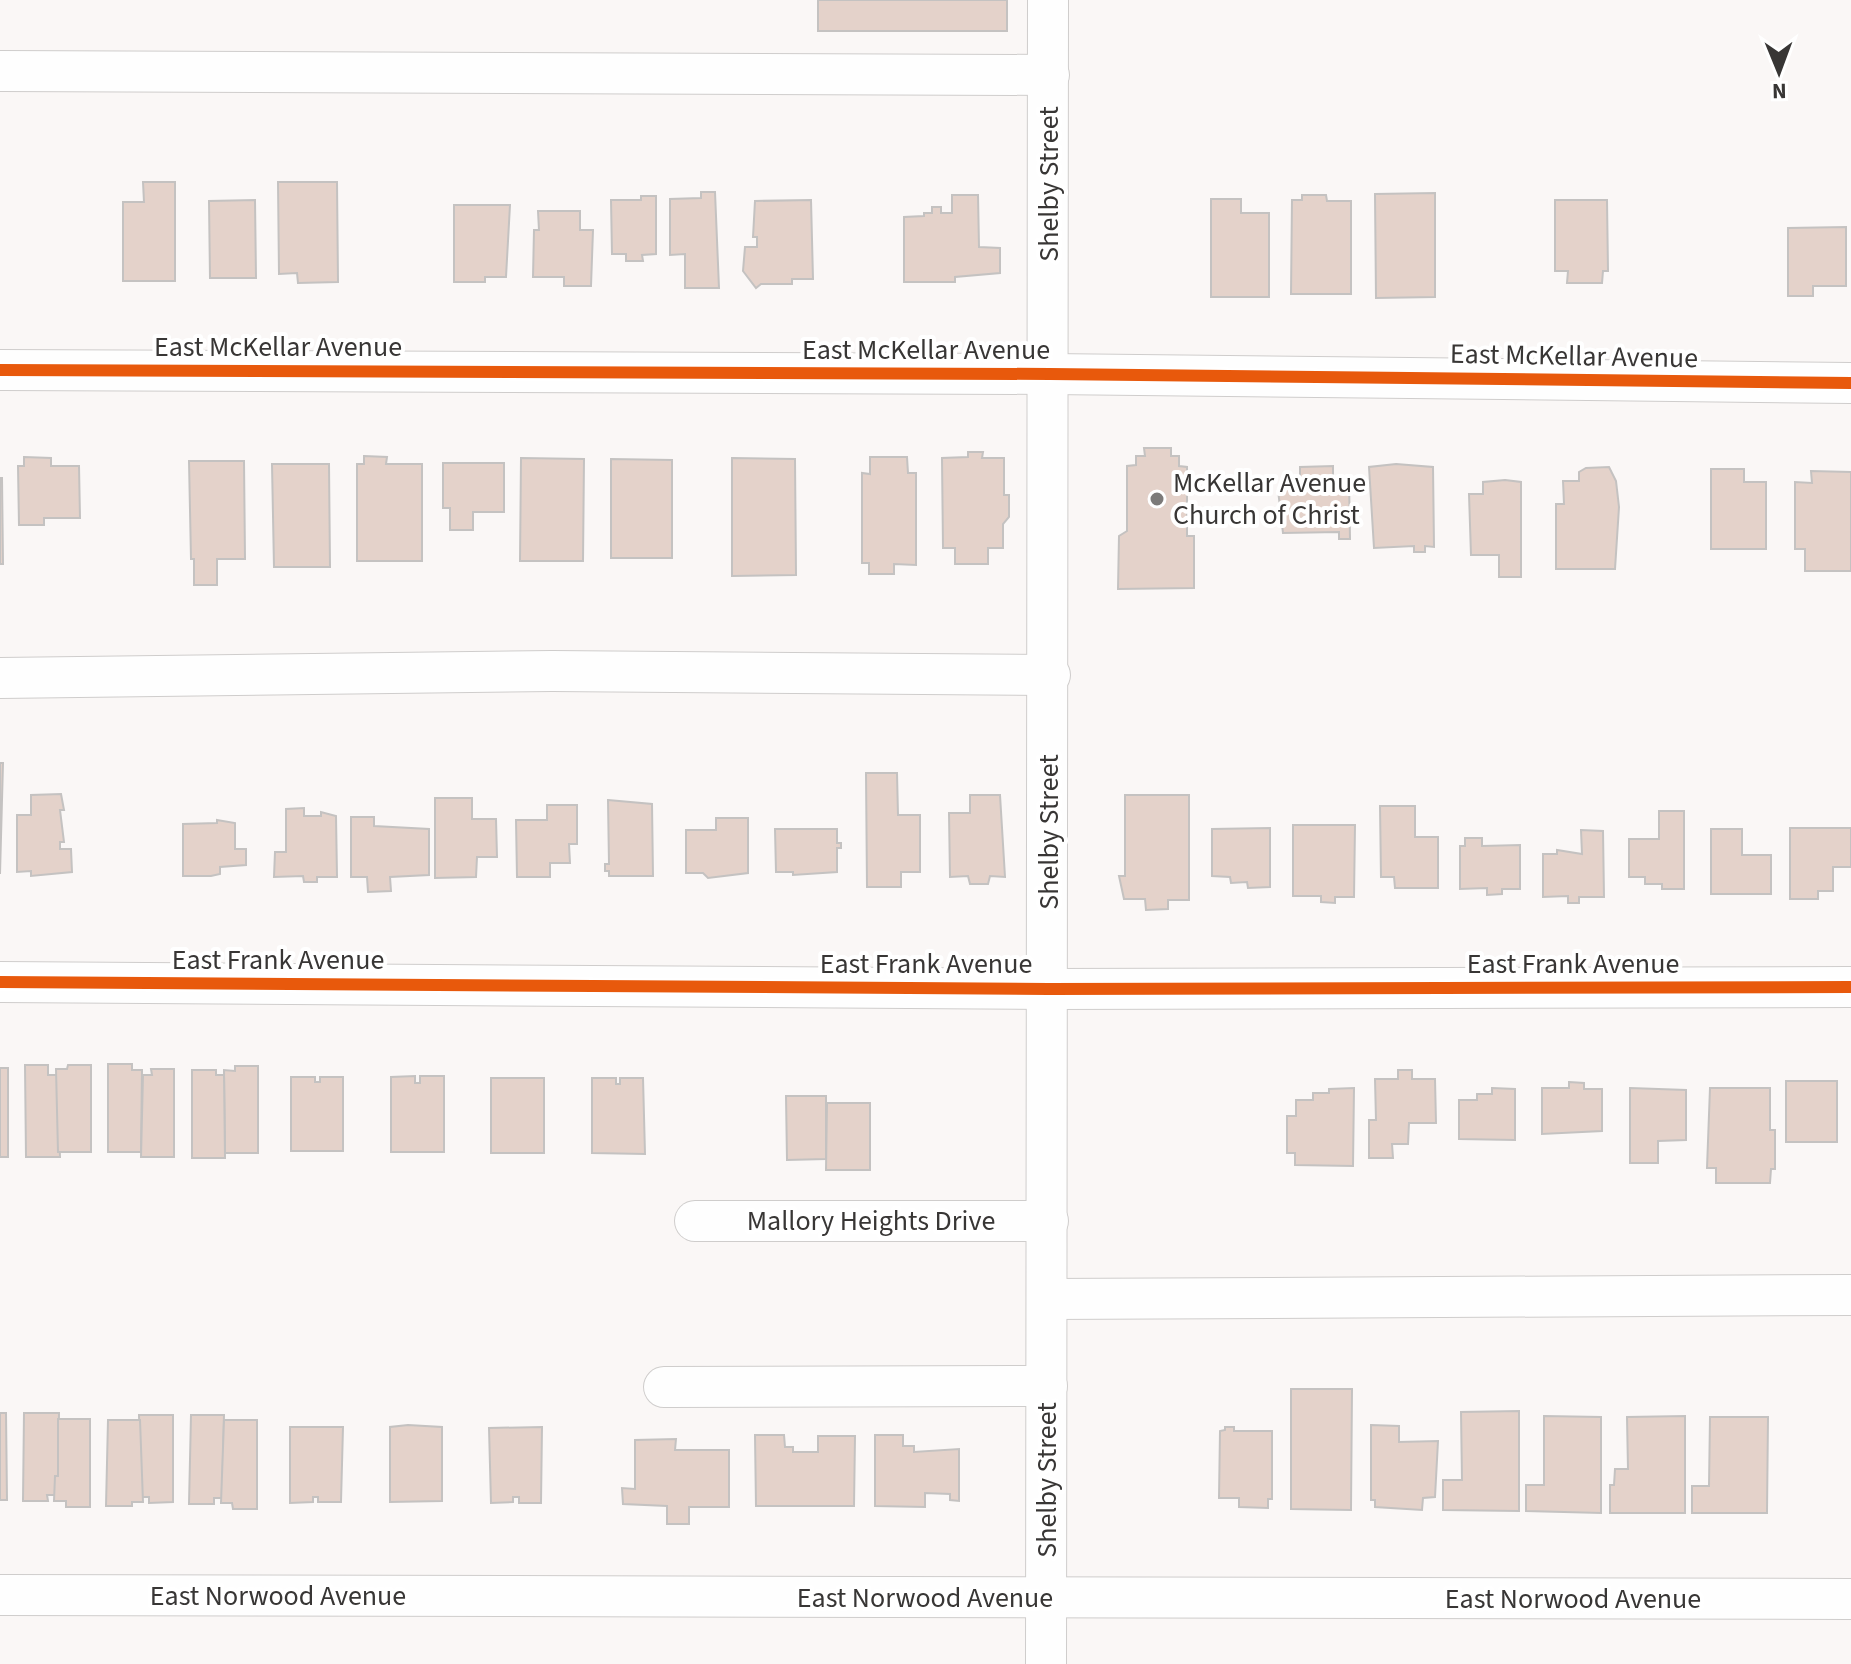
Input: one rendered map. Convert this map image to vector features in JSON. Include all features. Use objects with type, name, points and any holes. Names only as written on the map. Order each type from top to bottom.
[{"type":"street","name":"Shelby Street","points":[[1046,1664],[1050,675],[1048,0]]},
{"type":"street","points":[[0,71],[505,70],[1049,75]]},
{"type":"street","name":"East McKellar Avenue","points":[[0,370],[1050,374],[1851,383]]},
{"type":"street","points":[[0,678],[552,671],[1050,675]]},
{"type":"street","name":"East Frank Avenue","points":[[0,982],[1049,989],[1851,987]]},
{"type":"street","name":"Mallory Heights Drive","points":[[695,1221],[1048,1221]]},
{"type":"street","points":[[1047,1299],[1851,1295]]},
{"type":"street","points":[[664,1387],[1047,1386]]},
{"type":"street","name":"East Norwood Avenue","points":[[0,1595],[1851,1599]]},
{"type":"building","points":[[818,0],[1007,0],[1007,31],[818,31]]},
{"type":"building","points":[[143,182],[175,182],[175,281],[123,281],[123,202],[144,202]]},
{"type":"building","points":[[278,182],[337,182],[338,282],[298,283],[297,273],[279,274]]},
{"type":"building","points":[[701,192],[715,192],[719,288],[685,288],[685,254],[670,255],[670,199],[701,198]]},
{"type":"building","points":[[1435,193],[1435,297],[1376,298],[1375,194]]},
{"type":"building","points":[[952,195],[978,195],[979,247],[1000,248],[1000,273],[955,277],[955,282],[904,282],[904,217],[924,216],[924,213],[932,213],[932,207],[941,207],[941,213],[952,213]]},
{"type":"building","points":[[1302,195],[1326,195],[1327,201],[1351,201],[1351,294],[1291,294],[1292,200],[1302,200]]},
{"type":"building","points":[[641,196],[656,196],[656,254],[642,255],[643,261],[626,261],[626,254],[612,254],[611,200],[641,200]]},
{"type":"building","points":[[1211,199],[1241,199],[1241,213],[1269,213],[1269,297],[1211,297]]},
{"type":"building","points":[[255,200],[256,278],[210,278],[209,201]]},
{"type":"building","points":[[811,200],[813,279],[792,279],[792,284],[761,284],[756,288],[743,271],[745,247],[757,247],[757,237],[753,237],[755,201]]},
{"type":"building","points":[[1555,200],[1607,200],[1608,271],[1603,271],[1602,283],[1567,283],[1568,271],[1555,271]]},
{"type":"building","points":[[454,205],[510,205],[506,277],[485,277],[485,282],[454,282]]},
{"type":"building","points":[[538,211],[580,211],[580,230],[593,230],[591,286],[564,286],[564,277],[533,277],[534,230],[539,230]]},
{"type":"building","points":[[1846,227],[1846,286],[1813,286],[1813,296],[1788,296],[1788,228]]},
{"type":"building","name":"McKellar Avenue Church of Christ","points":[[1144,448],[1171,448],[1171,456],[1179,456],[1179,466],[1187,467],[1187,536],[1194,536],[1194,588],[1118,589],[1119,536],[1127,531],[1127,466],[1136,465],[1136,456],[1145,456]]},
{"type":"building","points":[[968,452],[983,452],[982,458],[1004,458],[1004,495],[1009,495],[1009,517],[1003,524],[1003,548],[988,548],[988,564],[955,564],[955,548],[943,548],[942,458],[968,457]]},
{"type":"building","points":[[364,456],[387,457],[386,464],[422,464],[422,561],[357,561],[357,464],[364,464]]},
{"type":"building","points":[[24,457],[51,458],[51,466],[79,466],[80,518],[44,518],[44,525],[19,525],[18,466],[24,466]]},
{"type":"building","points":[[870,457],[907,457],[908,473],[916,473],[916,565],[894,564],[894,574],[869,574],[869,563],[862,563],[862,473],[870,474]]},
{"type":"building","points":[[521,458],[584,459],[583,561],[520,561]]},
{"type":"building","points":[[732,458],[795,459],[796,575],[732,576]]},
{"type":"building","points":[[611,459],[672,460],[672,558],[611,558]]},
{"type":"building","points":[[189,461],[244,461],[245,559],[217,559],[217,585],[194,585]]},
{"type":"building","points":[[443,463],[504,463],[504,512],[473,512],[473,530],[450,530],[450,508],[443,508]]},
{"type":"building","points":[[272,464],[329,464],[330,567],[274,567]]},
{"type":"building","points":[[1396,464],[1433,467],[1434,547],[1425,546],[1425,552],[1414,552],[1414,546],[1374,548],[1369,467]]},
{"type":"building","points":[[1333,466],[1333,479],[1349,479],[1350,539],[1339,539],[1339,532],[1283,533],[1278,490],[1284,490],[1283,479],[1300,479],[1300,467]]},
{"type":"building","points":[[1609,467],[1616,481],[1619,507],[1615,569],[1556,569],[1556,504],[1564,504],[1563,481],[1579,481],[1579,472],[1586,468]]},
{"type":"building","points":[[1711,469],[1744,469],[1744,482],[1766,482],[1766,549],[1711,549]]},
{"type":"building","points":[[1811,471],[1851,472],[1851,571],[1805,571],[1805,549],[1795,549],[1795,482],[1812,483]]},
{"type":"building","points":[[2,478],[3,564],[0,564]]},
{"type":"building","points":[[1483,482],[1521,482],[1521,577],[1499,577],[1499,555],[1471,555],[1469,494],[1483,494]]},
{"type":"building","points":[[0,763],[3,763],[0,874]]},
{"type":"building","points":[[866,773],[897,773],[898,815],[920,815],[920,872],[901,872],[901,887],[867,887]]},
{"type":"building","points":[[61,794],[64,842],[60,842],[60,849],[71,849],[72,872],[31,876],[31,871],[17,872],[17,815],[31,815],[31,795]]},
{"type":"building","points":[[970,795],[1000,795],[1005,877],[990,876],[988,884],[970,884],[968,876],[950,877],[949,813],[970,813]]},
{"type":"building","points":[[1125,795],[1189,795],[1189,900],[1168,900],[1168,909],[1146,910],[1145,899],[1124,899],[1119,876],[1125,876]]},
{"type":"building","points":[[435,798],[472,798],[472,819],[496,819],[497,857],[477,857],[476,877],[435,878]]},
{"type":"building","points":[[608,800],[652,804],[653,876],[609,876],[609,871],[605,871],[605,864],[609,864]]},
{"type":"building","points":[[547,805],[577,805],[577,844],[569,844],[570,863],[550,863],[550,877],[517,877],[516,820],[547,820]]},
{"type":"building","points":[[1380,806],[1415,806],[1415,837],[1438,837],[1438,888],[1395,888],[1394,877],[1381,877]]},
{"type":"building","points":[[304,808],[304,816],[321,816],[321,812],[336,816],[337,877],[317,877],[317,882],[304,882],[303,876],[274,877],[275,852],[286,852],[286,809]]},
{"type":"building","points":[[1659,811],[1684,811],[1684,889],[1662,889],[1662,884],[1645,884],[1645,877],[1629,877],[1629,839],[1659,839]]},
{"type":"building","points":[[351,817],[374,817],[374,826],[429,829],[429,875],[390,877],[391,891],[368,892],[367,877],[351,877]]},
{"type":"building","points":[[716,818],[748,818],[748,873],[708,878],[703,873],[686,873],[686,830],[716,830]]},
{"type":"building","points":[[217,820],[235,823],[235,849],[246,849],[246,865],[220,867],[220,874],[211,876],[183,876],[183,824],[217,823]]},
{"type":"building","points":[[1293,825],[1355,825],[1354,897],[1335,897],[1335,903],[1321,902],[1321,896],[1293,896]]},
{"type":"building","points":[[1270,828],[1270,887],[1248,888],[1247,882],[1231,883],[1230,877],[1212,876],[1212,829]]},
{"type":"building","points":[[1790,828],[1851,828],[1851,867],[1833,867],[1833,891],[1818,891],[1818,899],[1790,899]]},
{"type":"building","points":[[775,829],[837,829],[837,843],[841,843],[841,848],[837,848],[837,872],[793,875],[793,872],[776,872]]},
{"type":"building","points":[[1711,829],[1742,829],[1742,855],[1771,855],[1771,894],[1711,894]]},
{"type":"building","points":[[1581,830],[1603,831],[1604,897],[1579,897],[1579,903],[1568,903],[1568,896],[1543,897],[1543,854],[1557,854],[1557,850],[1582,854]]},
{"type":"building","points":[[1465,838],[1482,838],[1482,846],[1520,845],[1520,889],[1502,889],[1502,894],[1487,895],[1487,888],[1460,889],[1460,846],[1465,846]]},
{"type":"building","points":[[108,1064],[132,1064],[132,1070],[142,1070],[141,1152],[108,1152]]},
{"type":"building","points":[[25,1065],[48,1065],[48,1075],[57,1075],[60,1157],[26,1157]]},
{"type":"building","points":[[68,1065],[91,1065],[91,1152],[58,1152],[56,1069],[67,1069]]},
{"type":"building","points":[[235,1066],[258,1066],[258,1153],[225,1153],[224,1070],[235,1071]]},
{"type":"building","points":[[0,1068],[8,1068],[8,1157],[0,1157]]},
{"type":"building","points":[[151,1069],[174,1069],[174,1157],[141,1157],[143,1075],[152,1075]]},
{"type":"building","points":[[192,1070],[216,1070],[216,1075],[224,1075],[225,1158],[192,1158]]},
{"type":"building","points":[[1398,1070],[1412,1070],[1412,1079],[1435,1079],[1436,1123],[1409,1123],[1408,1144],[1392,1144],[1393,1158],[1369,1158],[1369,1120],[1376,1120],[1375,1079],[1398,1079]]},
{"type":"building","points":[[415,1076],[415,1083],[420,1083],[420,1076],[444,1076],[444,1152],[391,1152],[391,1077]]},
{"type":"building","points":[[291,1077],[315,1077],[315,1082],[320,1082],[320,1077],[343,1077],[343,1151],[291,1151]]},
{"type":"building","points":[[491,1078],[544,1078],[544,1153],[491,1153]]},
{"type":"building","points":[[592,1078],[616,1078],[616,1084],[620,1084],[620,1078],[643,1078],[645,1154],[592,1153]]},
{"type":"building","points":[[1786,1081],[1837,1081],[1837,1142],[1786,1142]]},
{"type":"building","points":[[1569,1082],[1584,1083],[1584,1089],[1602,1089],[1602,1131],[1542,1134],[1542,1088],[1569,1088]]},
{"type":"building","points":[[1354,1088],[1353,1166],[1295,1165],[1295,1153],[1287,1153],[1287,1116],[1296,1116],[1296,1100],[1313,1100],[1313,1093],[1329,1093],[1329,1089]]},
{"type":"building","points":[[1492,1088],[1515,1089],[1515,1140],[1459,1139],[1459,1100],[1477,1100],[1477,1094],[1492,1094]]},
{"type":"building","points":[[1630,1088],[1686,1090],[1686,1140],[1658,1141],[1658,1163],[1630,1163]]},
{"type":"building","points":[[1710,1088],[1770,1088],[1770,1130],[1775,1130],[1775,1169],[1771,1169],[1770,1183],[1716,1183],[1716,1168],[1707,1168]]},
{"type":"building","points":[[786,1096],[826,1096],[826,1159],[787,1160]]},
{"type":"building","points":[[827,1103],[870,1103],[870,1170],[826,1170]]},
{"type":"building","points":[[1291,1389],[1352,1389],[1351,1510],[1291,1509]]},
{"type":"building","points":[[1519,1411],[1519,1511],[1443,1510],[1443,1480],[1462,1480],[1461,1412]]},
{"type":"building","points":[[0,1413],[6,1413],[7,1500],[0,1500]]},
{"type":"building","points":[[24,1413],[59,1413],[58,1476],[55,1476],[55,1495],[47,1495],[48,1501],[23,1501]]},
{"type":"building","points":[[139,1415],[173,1415],[173,1502],[149,1503],[149,1497],[141,1497]]},
{"type":"building","points":[[191,1415],[224,1415],[222,1498],[214,1498],[214,1504],[189,1504]]},
{"type":"building","points":[[1544,1416],[1601,1417],[1601,1513],[1526,1511],[1526,1485],[1544,1485]]},
{"type":"building","points":[[1685,1416],[1685,1513],[1610,1513],[1610,1485],[1614,1485],[1615,1469],[1628,1469],[1627,1417]]},
{"type":"building","points":[[1710,1417],[1768,1417],[1767,1513],[1692,1513],[1692,1486],[1709,1486]]},
{"type":"building","points":[[58,1419],[90,1419],[90,1507],[66,1507],[66,1501],[54,1501],[55,1476],[58,1476]]},
{"type":"building","points":[[108,1420],[140,1420],[143,1502],[132,1502],[132,1506],[106,1506]]},
{"type":"building","points":[[224,1420],[257,1420],[257,1509],[233,1509],[232,1503],[221,1503]]},
{"type":"building","points":[[1371,1425],[1399,1426],[1399,1442],[1438,1441],[1435,1497],[1423,1498],[1422,1510],[1375,1507],[1375,1500],[1371,1500]]},
{"type":"building","points":[[290,1427],[343,1427],[341,1502],[318,1502],[318,1497],[313,1497],[313,1502],[290,1503]]},
{"type":"building","points":[[390,1427],[442,1427],[442,1501],[390,1502]]},
{"type":"building","points":[[542,1427],[541,1503],[519,1503],[519,1497],[513,1497],[513,1502],[491,1503],[489,1428]]},
{"type":"building","points":[[1225,1427],[1234,1427],[1234,1431],[1272,1431],[1272,1499],[1268,1499],[1268,1508],[1239,1507],[1239,1498],[1219,1498],[1220,1431]]},
{"type":"building","points":[[755,1435],[784,1435],[785,1447],[793,1447],[793,1452],[818,1452],[818,1436],[855,1436],[854,1506],[756,1506]]},
{"type":"building","points":[[875,1435],[903,1435],[903,1446],[914,1446],[914,1452],[959,1449],[959,1501],[950,1500],[950,1494],[925,1493],[925,1507],[875,1506]]},
{"type":"building","points":[[676,1439],[675,1450],[729,1450],[729,1507],[689,1507],[689,1524],[667,1524],[667,1506],[623,1504],[622,1488],[635,1489],[635,1440]]},
{"type":"cycle path","points":[[0,370],[1050,374],[1851,383]]},
{"type":"cycle path","points":[[0,982],[1049,989],[1851,987]]},
{"type":"place","name":"McKellar Avenue Church of Christ","points":[[1157,499]]}]
